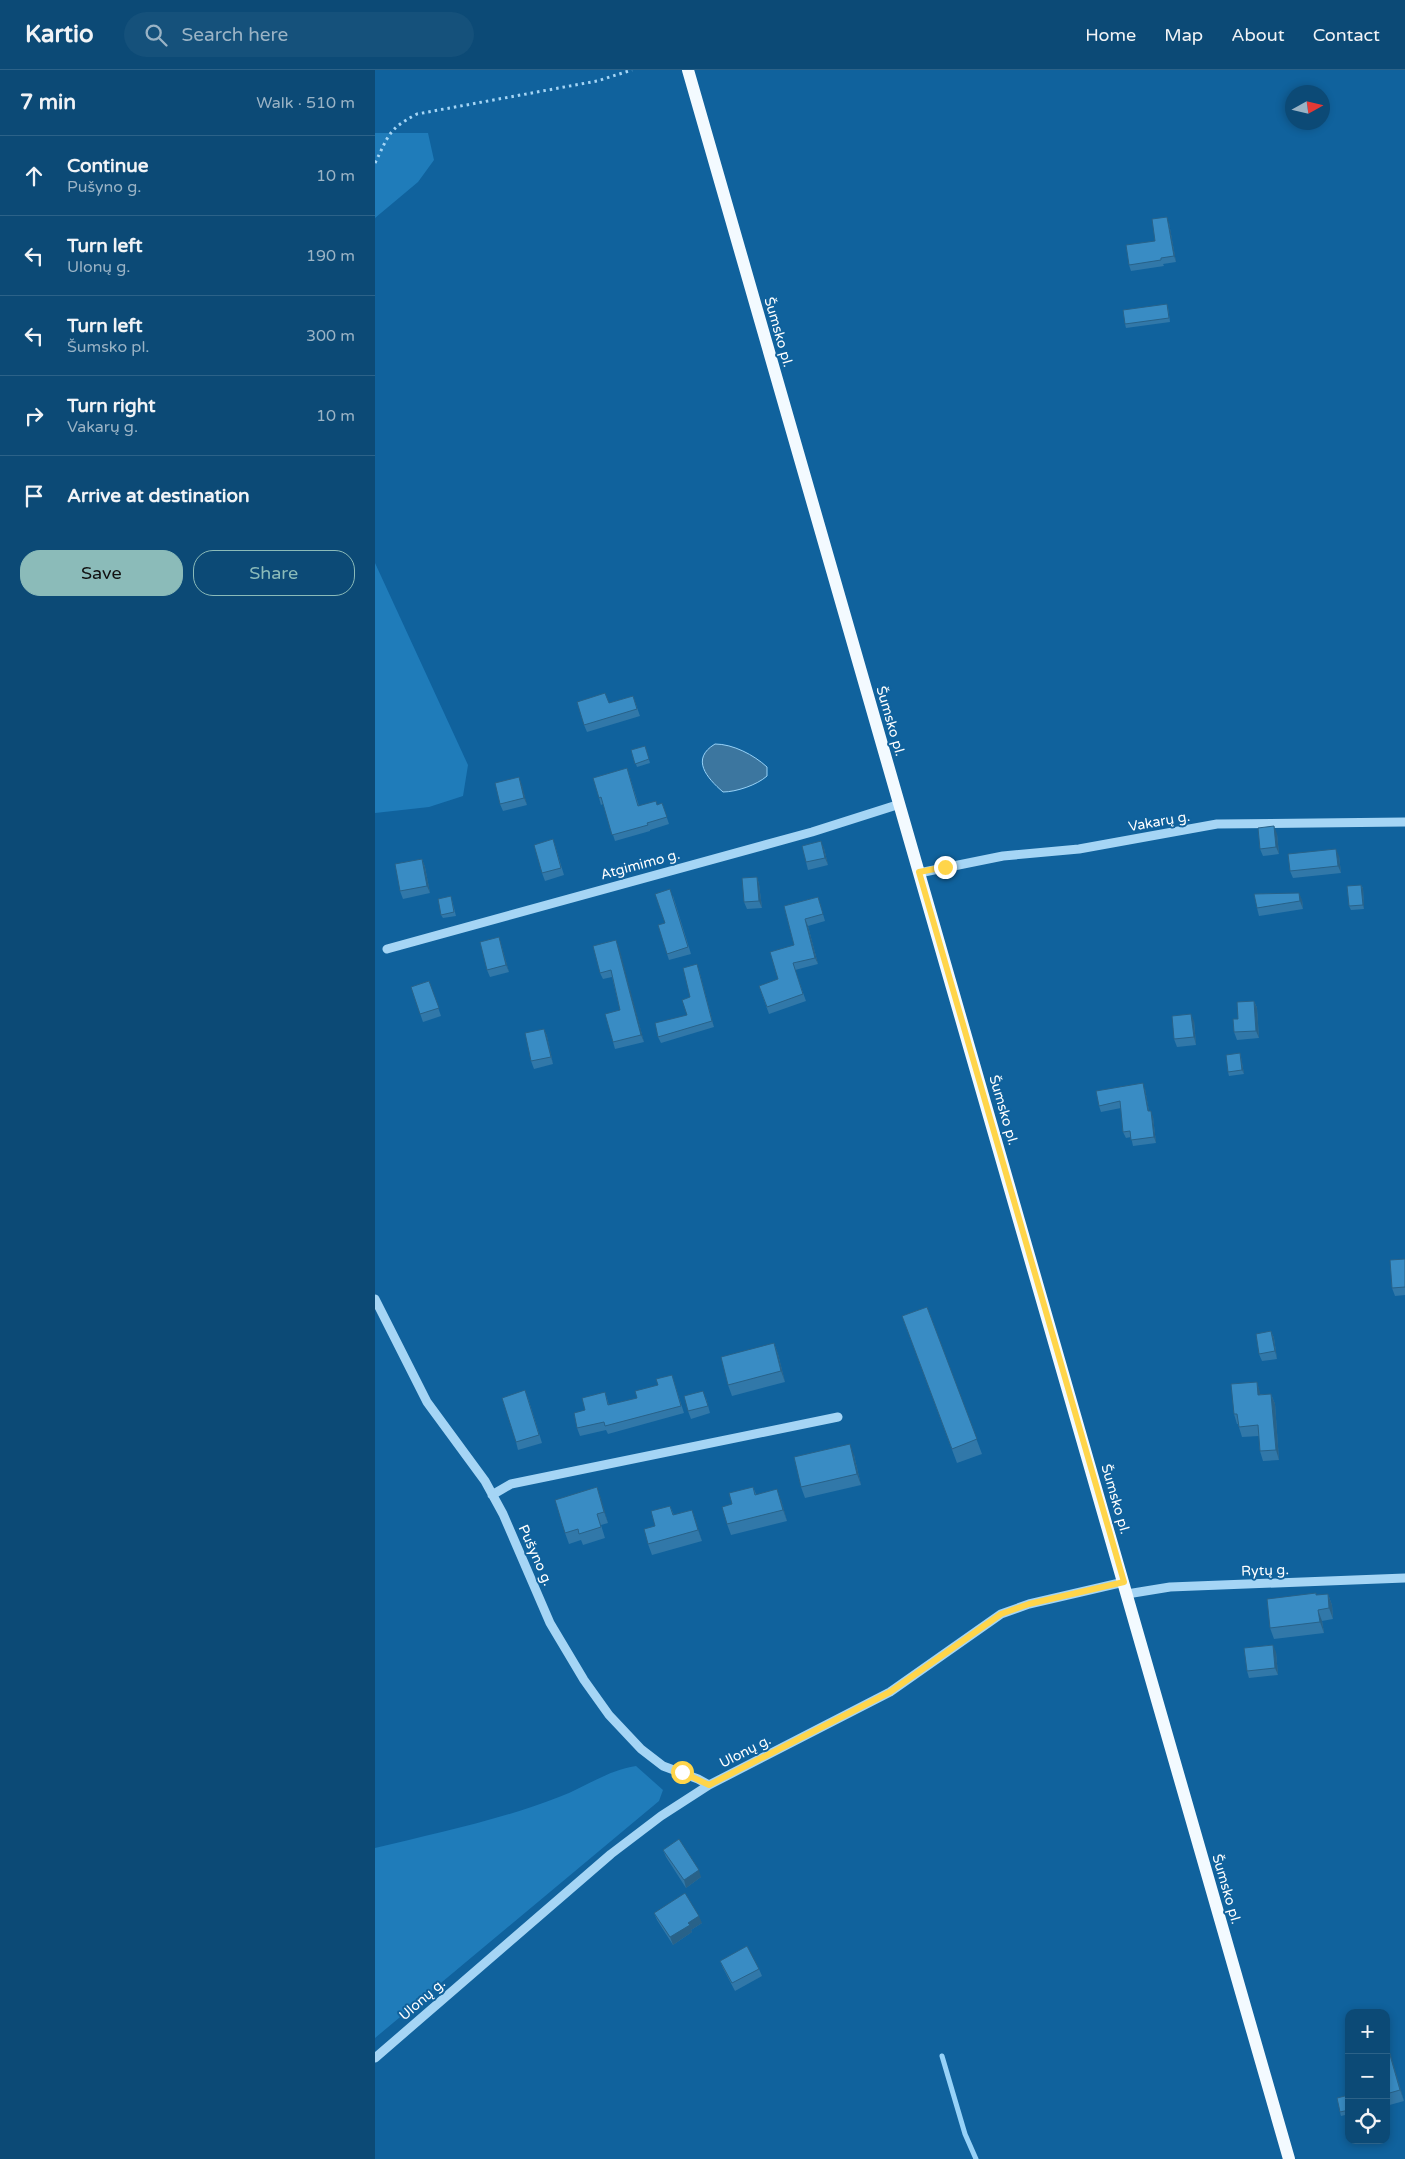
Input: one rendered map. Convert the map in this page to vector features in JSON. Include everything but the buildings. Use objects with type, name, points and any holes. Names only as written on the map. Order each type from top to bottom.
[{"type":"main road","name":"Šumsko pl.","points":[[688,70],[1289,2159]]},
{"type":"street","name":"Atgimimo g.","points":[[387,949],[813,832],[900,804]]},
{"type":"street","name":"Vakarų g.","points":[[919,872],[1003,856],[1079,850],[1217,824],[1405,822]]},
{"type":"street","name":"Pušyno g.","points":[[375,1299],[427,1402],[485,1480],[503,1514],[550,1623],[584,1680],[609,1715],[641,1749],[663,1766],[698,1778],[709,1785]]},
{"type":"street","points":[[492,1495],[511,1484],[838,1417]]},
{"type":"street","name":"Rytų g.","points":[[1126,1588],[1405,1578]]},
{"type":"street","name":"Ulonų g.","points":[[375,2058],[611,1854],[661,1816],[709,1785],[890,1692],[1001,1614],[1029,1604],[1126,1588]]},
{"type":"path","points":[[375,163],[389,134],[397,125],[417,114],[597,81],[632,70]]},
{"type":"shaded area","points":[[375,133],[428,133],[434,160],[418,182],[375,218]]},
{"type":"shaded area","points":[[375,563],[468,765],[463,796],[429,807],[375,813]]},
{"type":"shaded area","points":[[715,744],[736,748],[756,758],[767,767],[767,776],[746,787],[723,792],[711,781],[702,762],[703,756]]},
{"type":"shaded area","points":[[636,1766],[663,1790],[659,1801],[375,2038],[375,1848],[514,1813],[569,1793],[616,1771]]},
{"type":"waterway","points":[[942,2056],[965,2134],[976,2159]]},
{"type":"route","points":[[682,1772],[698,1778],[709,1785],[890,1692],[924,1670],[969,1635],[1001,1614],[1029,1604],[1124,1582],[919,872],[945,867]]}]
